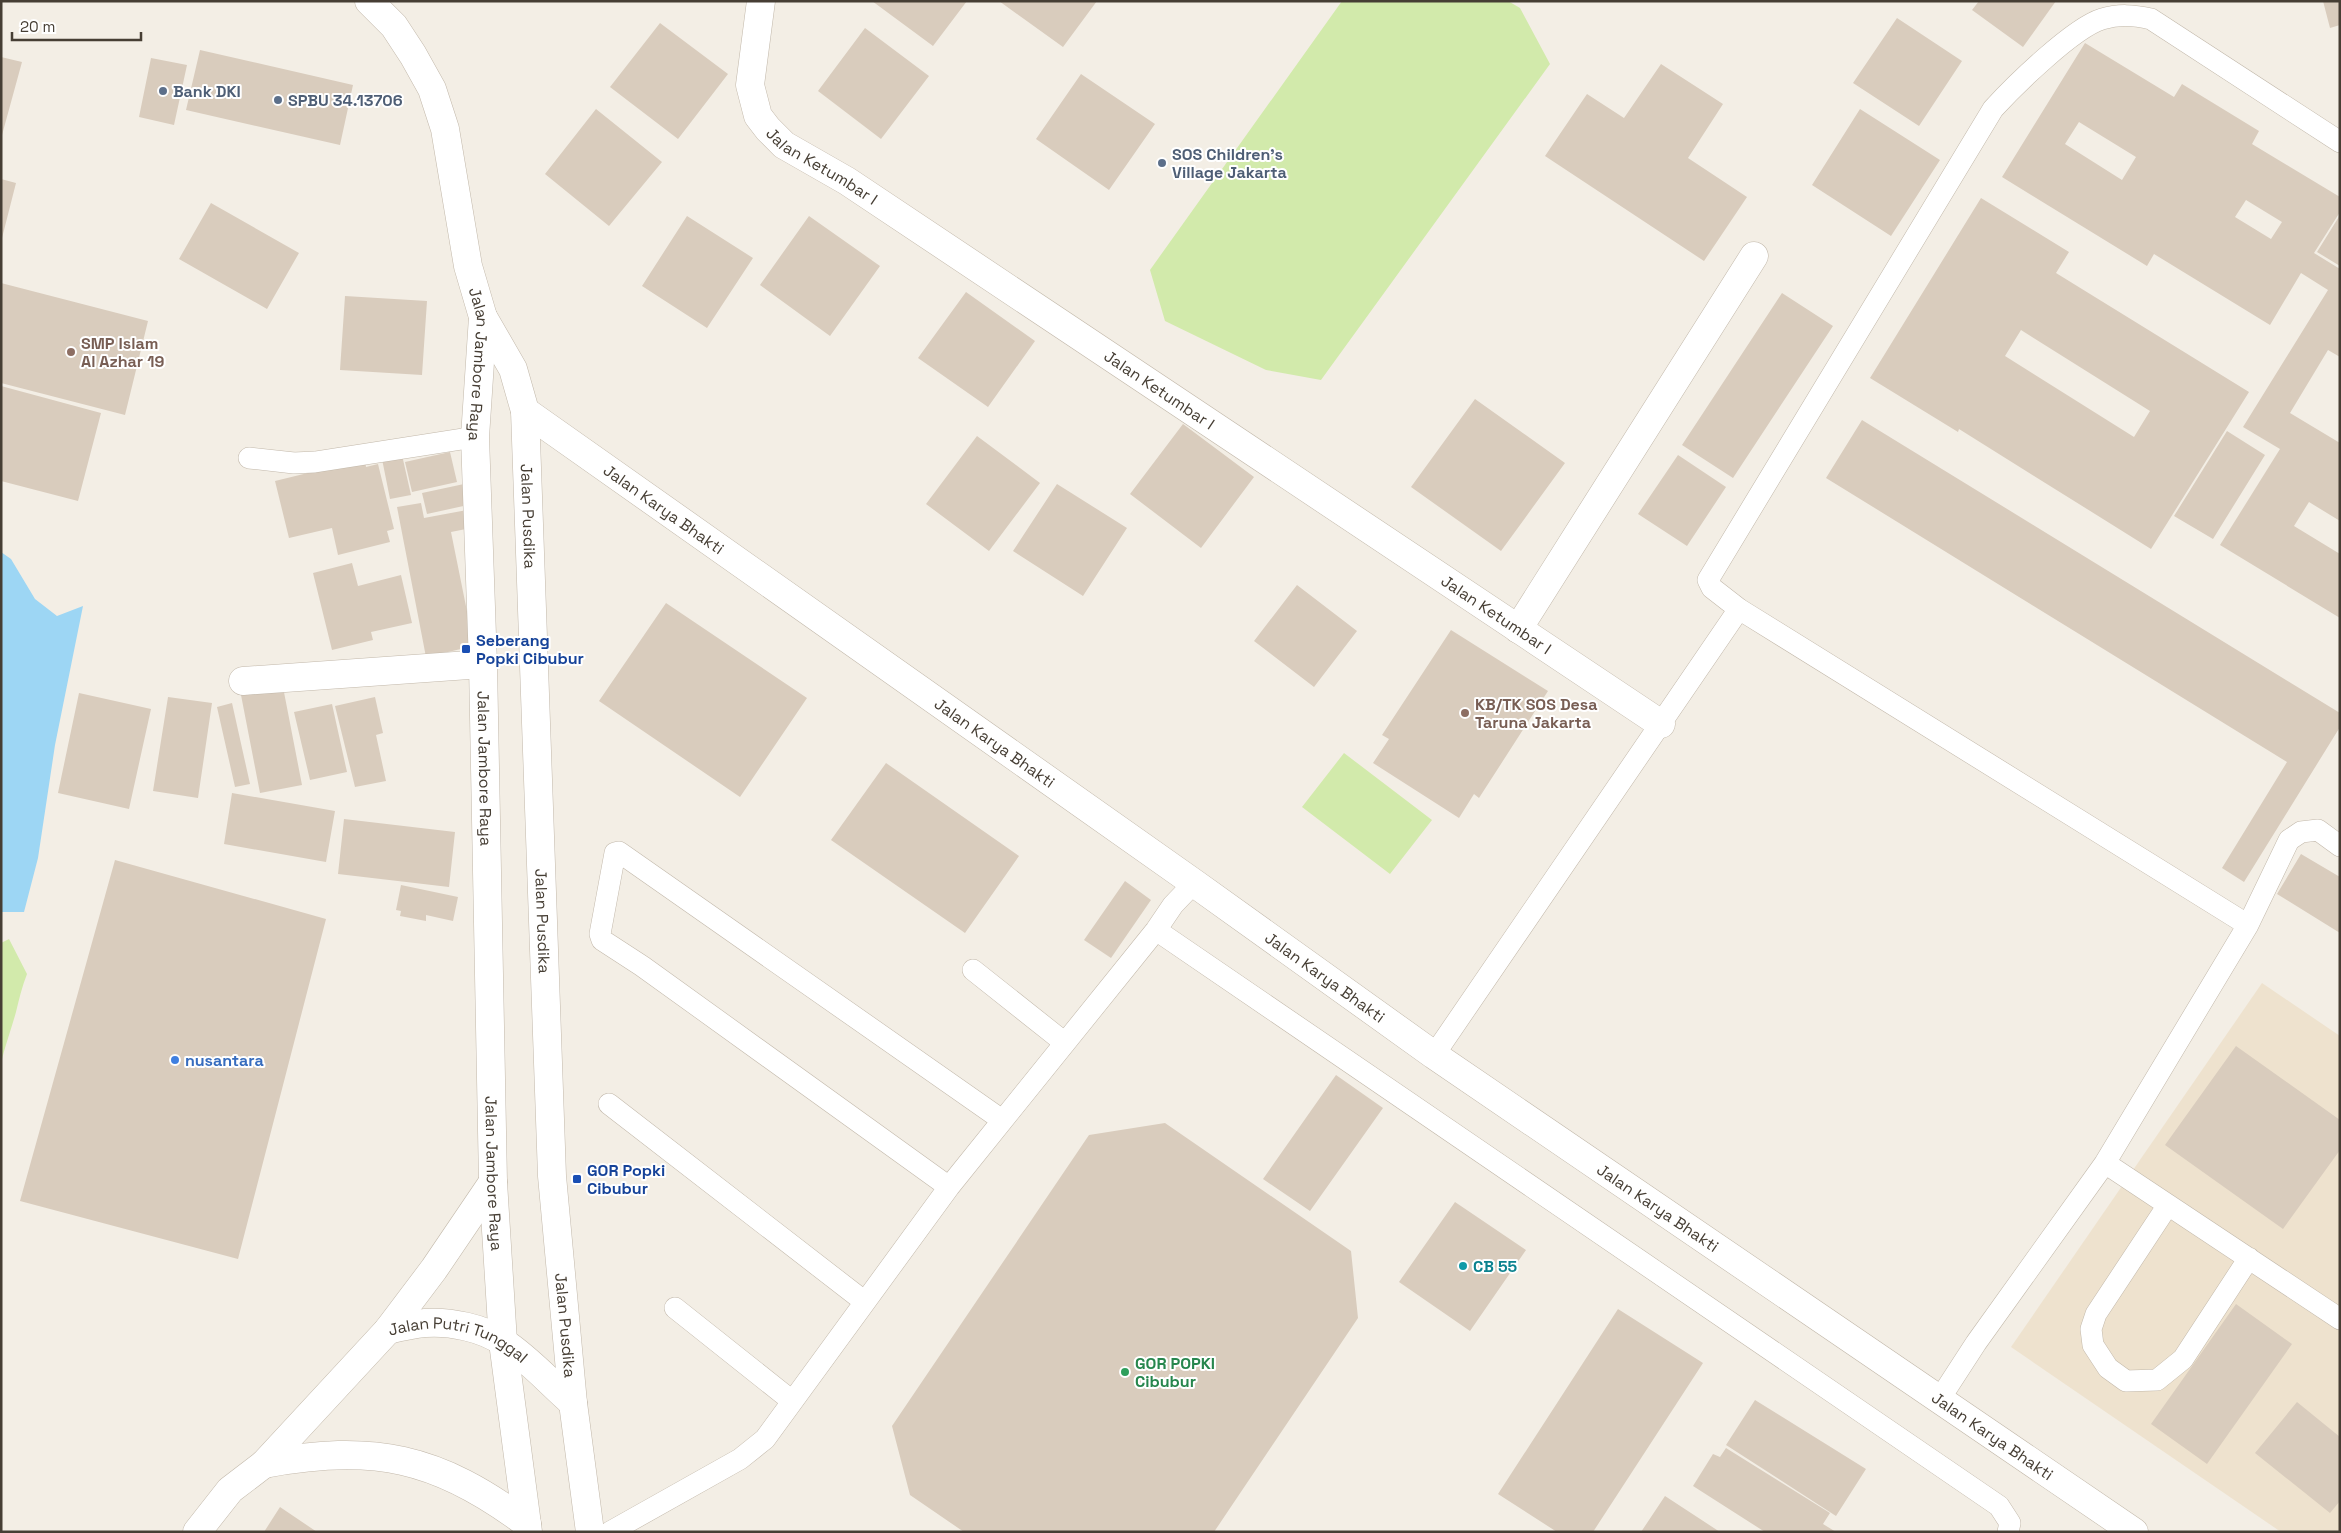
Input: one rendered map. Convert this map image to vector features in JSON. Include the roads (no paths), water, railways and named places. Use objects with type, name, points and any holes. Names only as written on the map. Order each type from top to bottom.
[{"type":"street","name":"Jalan Jambore Raya","points":[[369,1],[394,26],[432,89],[445,130],[468,266],[483,317],[475,437],[483,664],[493,1182],[503,1342],[528,1528]]},
{"type":"street","name":"Jalan Ketumbar I","points":[[761,1],[750,85],[758,116],[784,145],[856,187],[1661,724]]},
{"type":"street","points":[[1518,629],[1754,256]]},
{"type":"street","name":"Jalan Pusdika","points":[[483,317],[513,369],[525,410],[552,1176],[572,1403],[590,1532]]},
{"type":"street","name":"Jalan Karya Bhakti","points":[[525,410],[1194,883],[1434,1056],[2134,1532]]},
{"type":"street","points":[[243,681],[483,664]]},
{"type":"street","points":[[388,1330],[434,1269],[493,1182]]},
{"type":"street","name":"Jalan Putri Tunggal","points":[[197,1532],[230,1490],[264,1464],[388,1330],[425,1323],[456,1325],[486,1333],[503,1342],[572,1403]]},
{"type":"street","name":"Jalan Putri Tunggal","points":[[264,1464],[303,1456],[343,1454],[383,1457],[423,1466],[460,1480],[495,1500],[528,1528]]},
{"type":"lane","points":[[2248,925],[1739,609],[1708,583],[1710,575],[1993,109],[2018,84],[2082,29],[2101,20],[2124,15],[2151,19],[2340,142]]},
{"type":"lane","points":[[248,458],[294,463],[315,462],[475,437]]},
{"type":"lane","points":[[1434,1056],[1739,609]]},
{"type":"lane","points":[[1939,1400],[1976,1343],[2105,1163],[2248,925],[2289,840],[2301,832],[2318,830],[2340,846]]},
{"type":"lane","points":[[949,1187],[650,972],[602,940],[600,934],[615,852],[627,858],[1002,1120]]},
{"type":"lane","points":[[610,1532],[740,1459],[765,1439],[949,1187],[1156,930],[1174,905],[1194,883]]},
{"type":"lane","points":[[1156,930],[1998,1506],[2010,1523],[2008,1532]]},
{"type":"lane","points":[[973,970],[1065,1043]]},
{"type":"lane","points":[[609,1104],[864,1302]]},
{"type":"lane","points":[[2105,1163],[2340,1319]]},
{"type":"lane","points":[[2168,1205],[2096,1314],[2091,1330],[2094,1345],[2108,1368],[2126,1381],[2157,1380],[2183,1359],[2250,1258]]},
{"type":"lane","points":[[675,1308],[792,1401]]},
{"type":"water","points":[[1,552],[11,559],[35,599],[57,616],[83,606],[55,745],[38,858],[24,912],[1,912]]},
{"type":"place","name":"Bank DKI","points":[[163,91]]},
{"type":"place","name":"SPBU 34.13706","points":[[278,100]]},
{"type":"place","name":"SOS Children's Village Jakarta","points":[[1162,163]]},
{"type":"place","name":"SMP Islam Al Azhar 19","points":[[71,352]]},
{"type":"place","name":"Seberang Popki Cibubur","points":[[466,649]]},
{"type":"place","name":"KB/TK SOS Desa Taruna Jakarta","points":[[1465,713]]},
{"type":"place","name":"nusantara","points":[[175,1060]]},
{"type":"place","name":"GOR Popki Cibubur","points":[[577,1179]]},
{"type":"place","name":"CB 55","points":[[1463,1266]]},
{"type":"place","name":"GOR POPKI Cibubur","points":[[1125,1372]]}]
